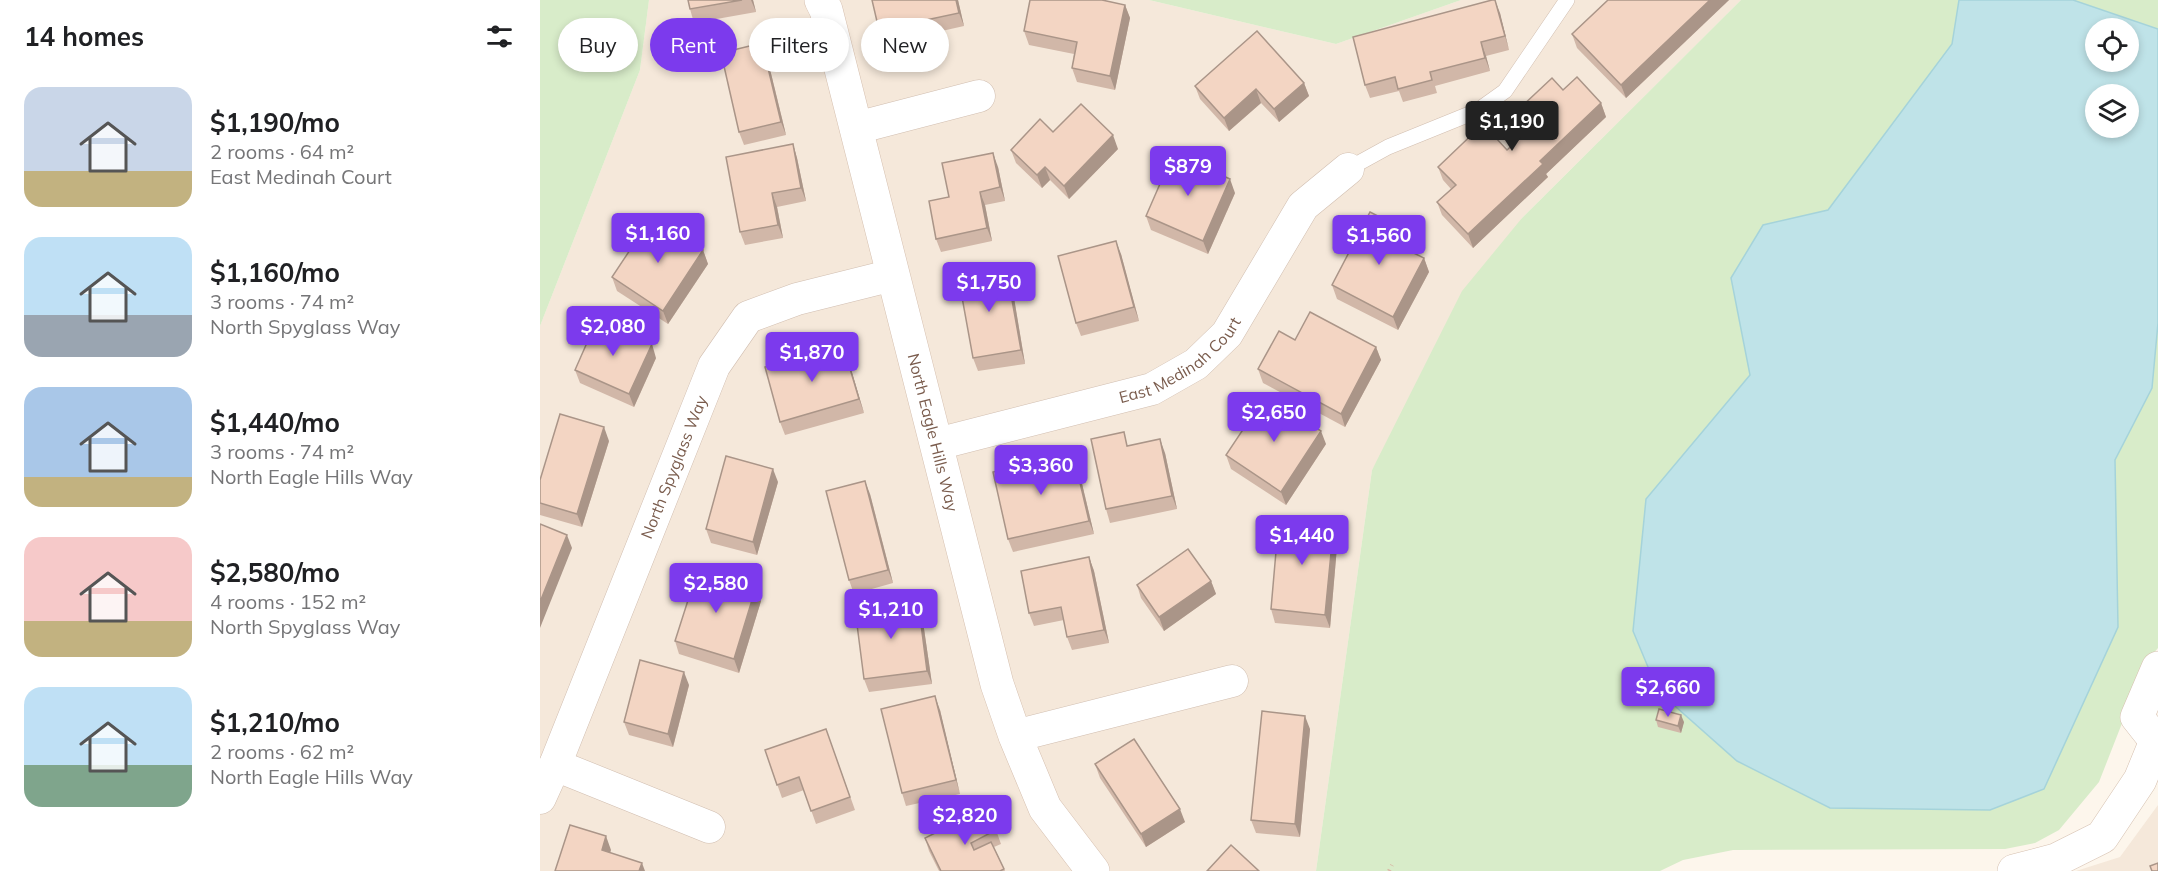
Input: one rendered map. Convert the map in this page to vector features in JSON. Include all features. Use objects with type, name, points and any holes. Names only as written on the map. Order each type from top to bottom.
[{"type":"street","name":"North Eagle Hills Way","points":[[821,0],[826,10],[997,684],[1014,736],[1045,808],[1094,871]]},
{"type":"street","points":[[856,128],[979,96]]},
{"type":"street","name":"East Medinah Court","points":[[936,444],[1152,389],[1196,364],[1227,334],[1303,206],[1348,169]]},
{"type":"street","name":"North Spyglass Way","points":[[540,798],[714,366],[748,317],[797,299],[893,274]]},
{"type":"street","points":[[2014,871],[2056,860],[2102,837],[2140,780],[2157,741],[2138,717],[2158,668]]},
{"type":"street","points":[[1014,736],[1232,681]]},
{"type":"street","points":[[555,765],[710,827]]},
{"type":"lane","points":[[1348,169],[1388,147],[1477,111],[1505,91],[1567,0]]},
{"type":"path","points":[[1389,871],[1392,865]]},
{"type":"shaded area","points":[[649,0],[1149,0],[1336,44],[1461,0],[1741,0],[1522,218],[1372,470],[1316,871],[540,871],[540,326],[640,70]]},
{"type":"shaded area","points":[[2158,805],[2158,871],[2076,871],[2120,857]]},
{"type":"green space","points":[[540,0],[649,0],[640,70],[540,326]]},
{"type":"green space","points":[[1149,0],[1461,0],[1336,44]]},
{"type":"green space","points":[[1741,0],[2158,0],[2158,648],[2146,662],[2099,782],[2059,830],[2035,843],[2005,849],[1733,850],[1683,860],[1660,871],[1316,871],[1372,470],[1462,291],[1522,218]]},
{"type":"water","points":[[1959,0],[2073,0],[2126,18],[2085,18],[2085,72],[2139,72],[2139,23],[2158,29],[2158,323],[2152,388],[2115,460],[2118,627],[2044,789],[1990,810],[1830,808],[1737,761],[1658,691],[1633,631],[1646,499],[1750,375],[1731,278],[1763,225],[1828,210],[1952,44]]},
{"type":"building","points":[[688,0],[742,0],[690,9]]},
{"type":"building","points":[[872,0],[956,0],[959,13],[935,18],[876,18]]},
{"type":"building","points":[[1030,0],[1102,0],[1125,5],[1110,76],[1072,68],[1077,42],[1024,31]]},
{"type":"building","points":[[1495,0],[1505,36],[1481,42],[1485,58],[1430,72],[1432,80],[1398,89],[1395,77],[1365,85],[1353,37]]},
{"type":"building","points":[[1608,0],[1710,0],[1621,85],[1572,34]]},
{"type":"building","points":[[1257,31],[1304,83],[1274,109],[1256,89],[1224,118],[1195,86]]},
{"type":"building","points":[[749,46],[749,72],[769,72],[781,122],[739,132],[725,72],[737,72],[737,49]]},
{"type":"building","points":[[1577,77],[1601,103],[1540,161],[1543,164],[1468,234],[1437,202],[1456,185],[1438,167],[1483,124],[1507,150],[1519,139],[1504,123],[1552,78],[1563,90]]},
{"type":"building","points":[[1081,104],[1113,135],[1064,186],[1045,167],[1037,175],[1011,150],[1040,119],[1053,132]]},
{"type":"building","points":[[793,144],[801,188],[772,193],[778,225],[740,232],[726,157]]},
{"type":"building","points":[[993,153],[1000,187],[980,192],[987,228],[936,239],[929,201],[949,197],[942,163]]},
{"type":"building","points":[[1173,154],[1230,179],[1203,241],[1146,216]]},
{"type":"building","points":[[1370,212],[1407,231],[1399,246],[1424,258],[1393,317],[1332,285]]},
{"type":"building","points":[[652,217],[703,250],[663,311],[612,277]]},
{"type":"building","points":[[1116,241],[1134,307],[1076,323],[1058,256]]},
{"type":"building","points":[[1006,267],[1021,350],[973,358],[958,275]]},
{"type":"building","points":[[1310,312],[1376,347],[1341,414],[1258,369],[1279,331],[1295,340]]},
{"type":"building","points":[[597,320],[652,344],[629,394],[575,370]]},
{"type":"building","points":[[843,345],[859,399],[780,422],[765,367]]},
{"type":"building","points":[[1266,395],[1321,431],[1281,492],[1226,455]]},
{"type":"building","points":[[560,414],[604,427],[577,514],[540,503],[540,480]]},
{"type":"building","points":[[1124,432],[1127,446],[1160,439],[1172,496],[1106,509],[1091,439]]},
{"type":"building","points":[[1073,453],[1089,521],[1008,539],[993,472]]},
{"type":"building","points":[[726,456],[773,469],[753,542],[706,529]]},
{"type":"building","points":[[865,481],[888,570],[849,580],[826,491]]},
{"type":"building","points":[[1279,517],[1334,522],[1325,615],[1271,609]]},
{"type":"building","points":[[540,524],[567,535],[540,602]]},
{"type":"building","points":[[1188,549],[1211,581],[1159,617],[1137,585]]},
{"type":"building","points":[[1089,557],[1104,630],[1067,637],[1061,607],[1029,613],[1021,571]]},
{"type":"building","points":[[698,569],[756,587],[734,659],[675,641]]},
{"type":"building","points":[[918,601],[927,671],[864,679],[855,609]]},
{"type":"building","points":[[640,660],[684,672],[668,734],[624,722]]},
{"type":"building","points":[[935,696],[956,780],[902,793],[881,709]]},
{"type":"building","points":[[1659,709],[1681,715],[1678,726],[1656,720]]},
{"type":"building","points":[[1262,711],[1305,716],[1295,824],[1251,820]]},
{"type":"building","points":[[826,729],[850,797],[811,811],[799,777],[777,785],[765,750]]},
{"type":"building","points":[[1134,739],[1180,809],[1141,834],[1095,764]]},
{"type":"building","points":[[985,808],[996,830],[971,843],[974,850],[991,842],[1004,869],[1000,871],[941,871],[925,838]]},
{"type":"building","points":[[570,825],[606,836],[602,850],[642,863],[639,871],[555,871]]},
{"type":"building","points":[[1231,845],[1259,871],[1207,871]]},
{"type":"building","points":[[2158,863],[2158,871],[2152,871],[2150,866]]}]
